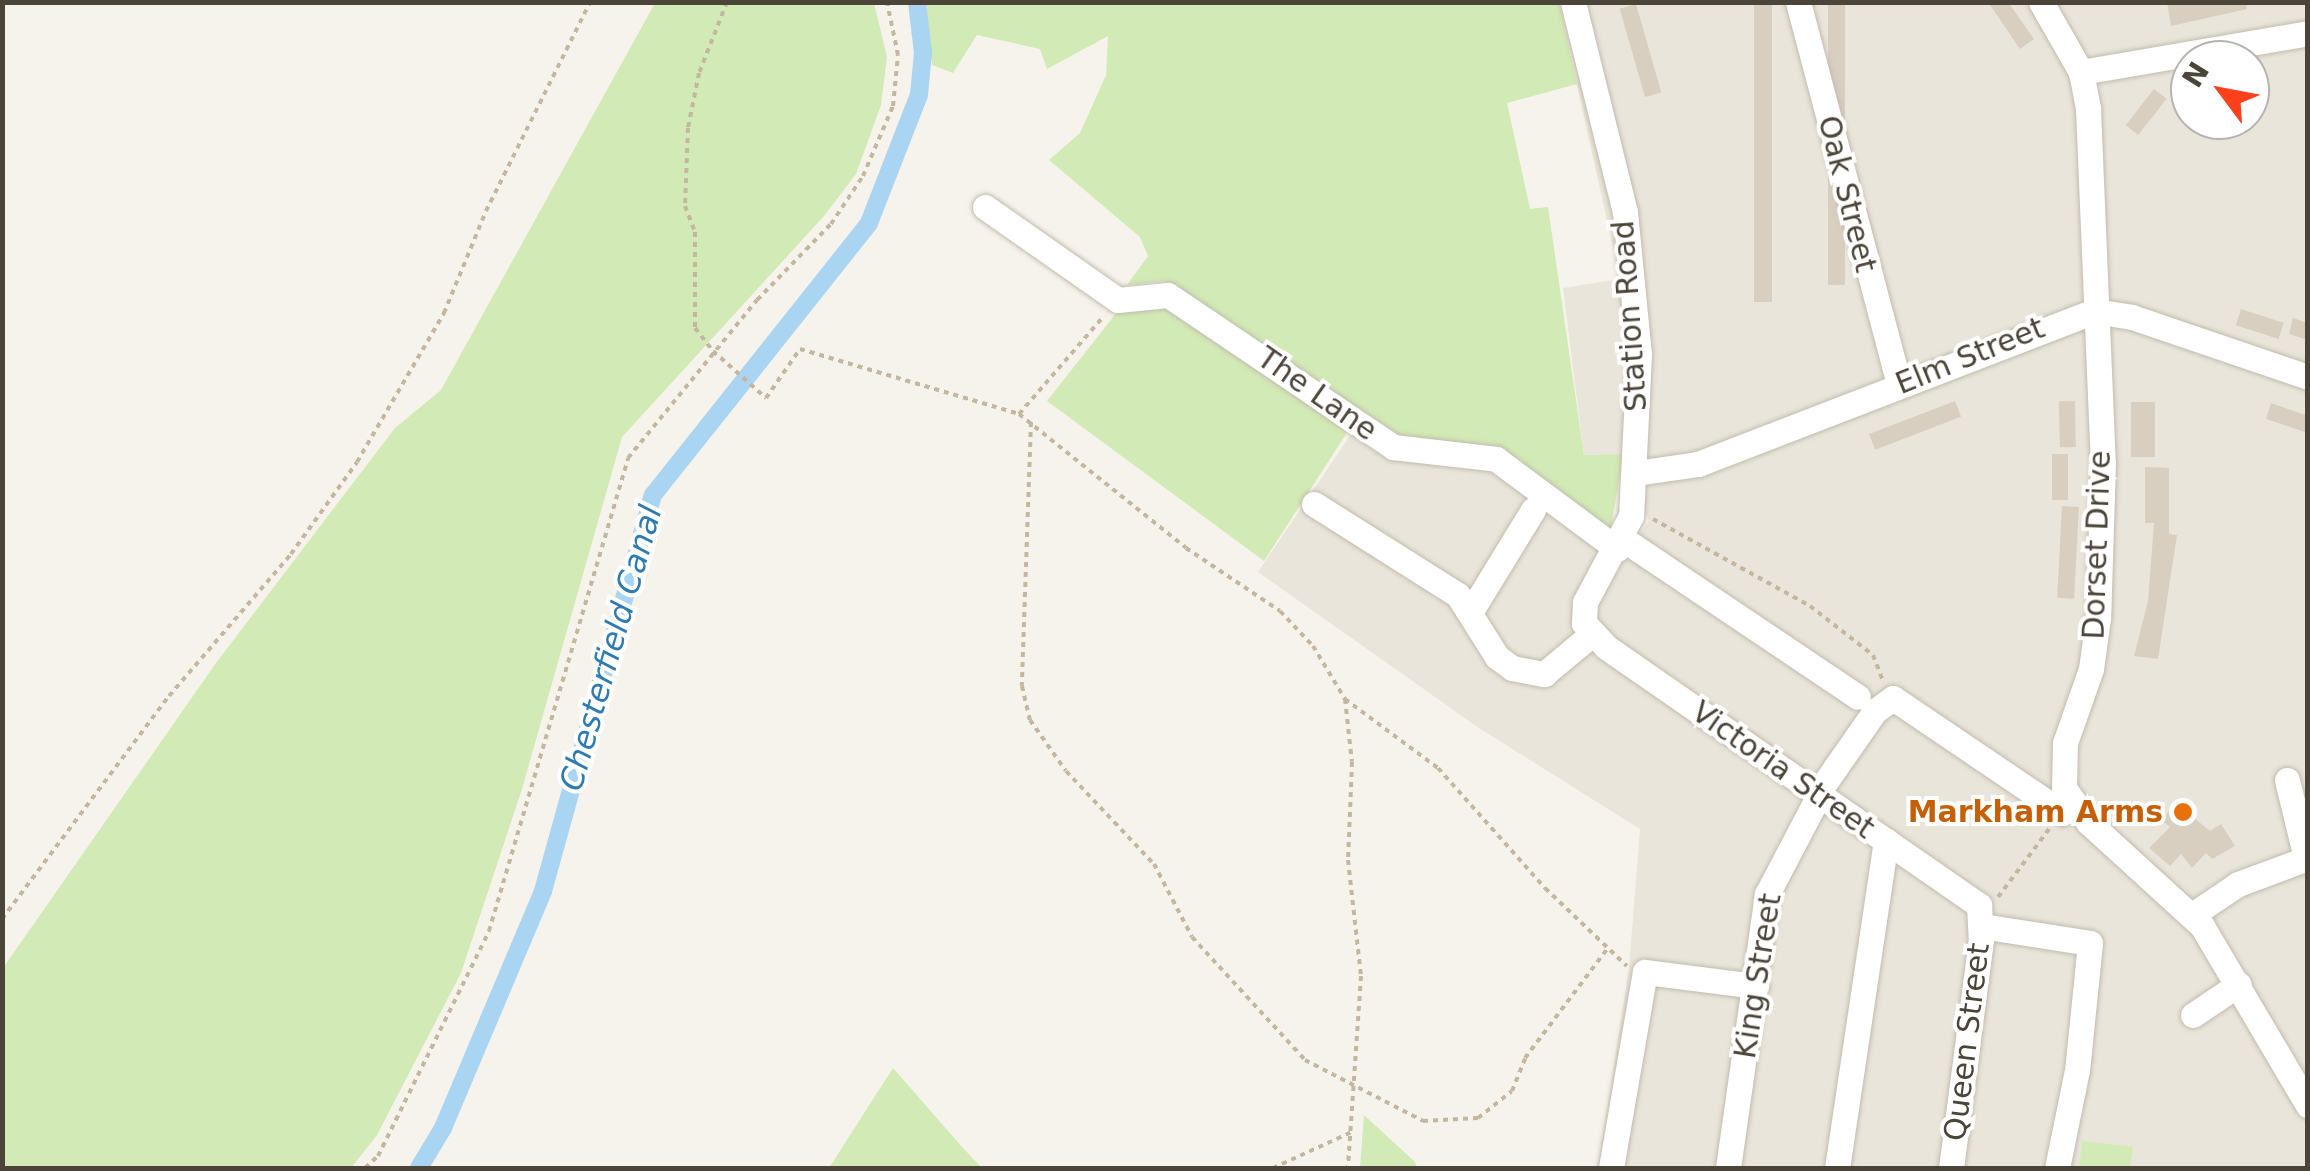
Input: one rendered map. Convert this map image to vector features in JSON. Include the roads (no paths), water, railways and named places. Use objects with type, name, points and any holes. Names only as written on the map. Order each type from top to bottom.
[{"type":"street","name":"Station Road","points":[[1573,2],[1625,212],[1639,354],[1636,472],[1624,534],[1585,602],[1588,628]]},
{"type":"street","name":"Oak Street","points":[[1798,2],[1899,384]]},
{"type":"street","points":[[2041,2],[2081,72],[2308,33]]},
{"type":"street","name":"Dorset Drive","points":[[2081,72],[2104,538],[2091,669],[2060,768],[2072,806],[2192,915],[2239,984],[2306,1100]]},
{"type":"street","name":"The Lane","points":[[985,206],[1118,300],[1168,295],[1393,446],[1488,455],[1624,534],[1804,674],[1858,696]]},
{"type":"street","name":"Elm Street","points":[[1636,472],[1698,464],[2095,312]]},
{"type":"street","points":[[2095,312],[2146,321],[2308,377]]},
{"type":"street","points":[[1314,504],[1354,543],[1458,595],[1497,657],[1528,674],[1561,666],[1588,628]]},
{"type":"street","points":[[1471,611],[1534,510]]},
{"type":"street","name":"Victoria Street","points":[[1588,628],[1979,905],[1982,921]]},
{"type":"street","name":"King Street","points":[[1728,1168],[1767,894],[1818,794],[1875,711],[1893,698],[2063,812]]},
{"type":"street","points":[[2192,915],[2238,884],[2307,858],[2287,780]]},
{"type":"street","points":[[1837,1168],[1886,841]]},
{"type":"street","points":[[1982,921],[2090,943],[2077,1070],[2057,1168]]},
{"type":"street","name":"Queen Street","points":[[1951,1168],[1982,921]]},
{"type":"street","points":[[1611,1168],[1645,972],[1756,986]]},
{"type":"street","points":[[2193,1015],[2239,984]]},
{"type":"waterway","name":"Chesterfield Canal","points":[[419,1168],[443,1128],[543,891],[653,495],[869,223],[919,95],[923,53],[917,2]]},
{"type":"place","name":"Markham Arms","points":[[2183,812]]}]
